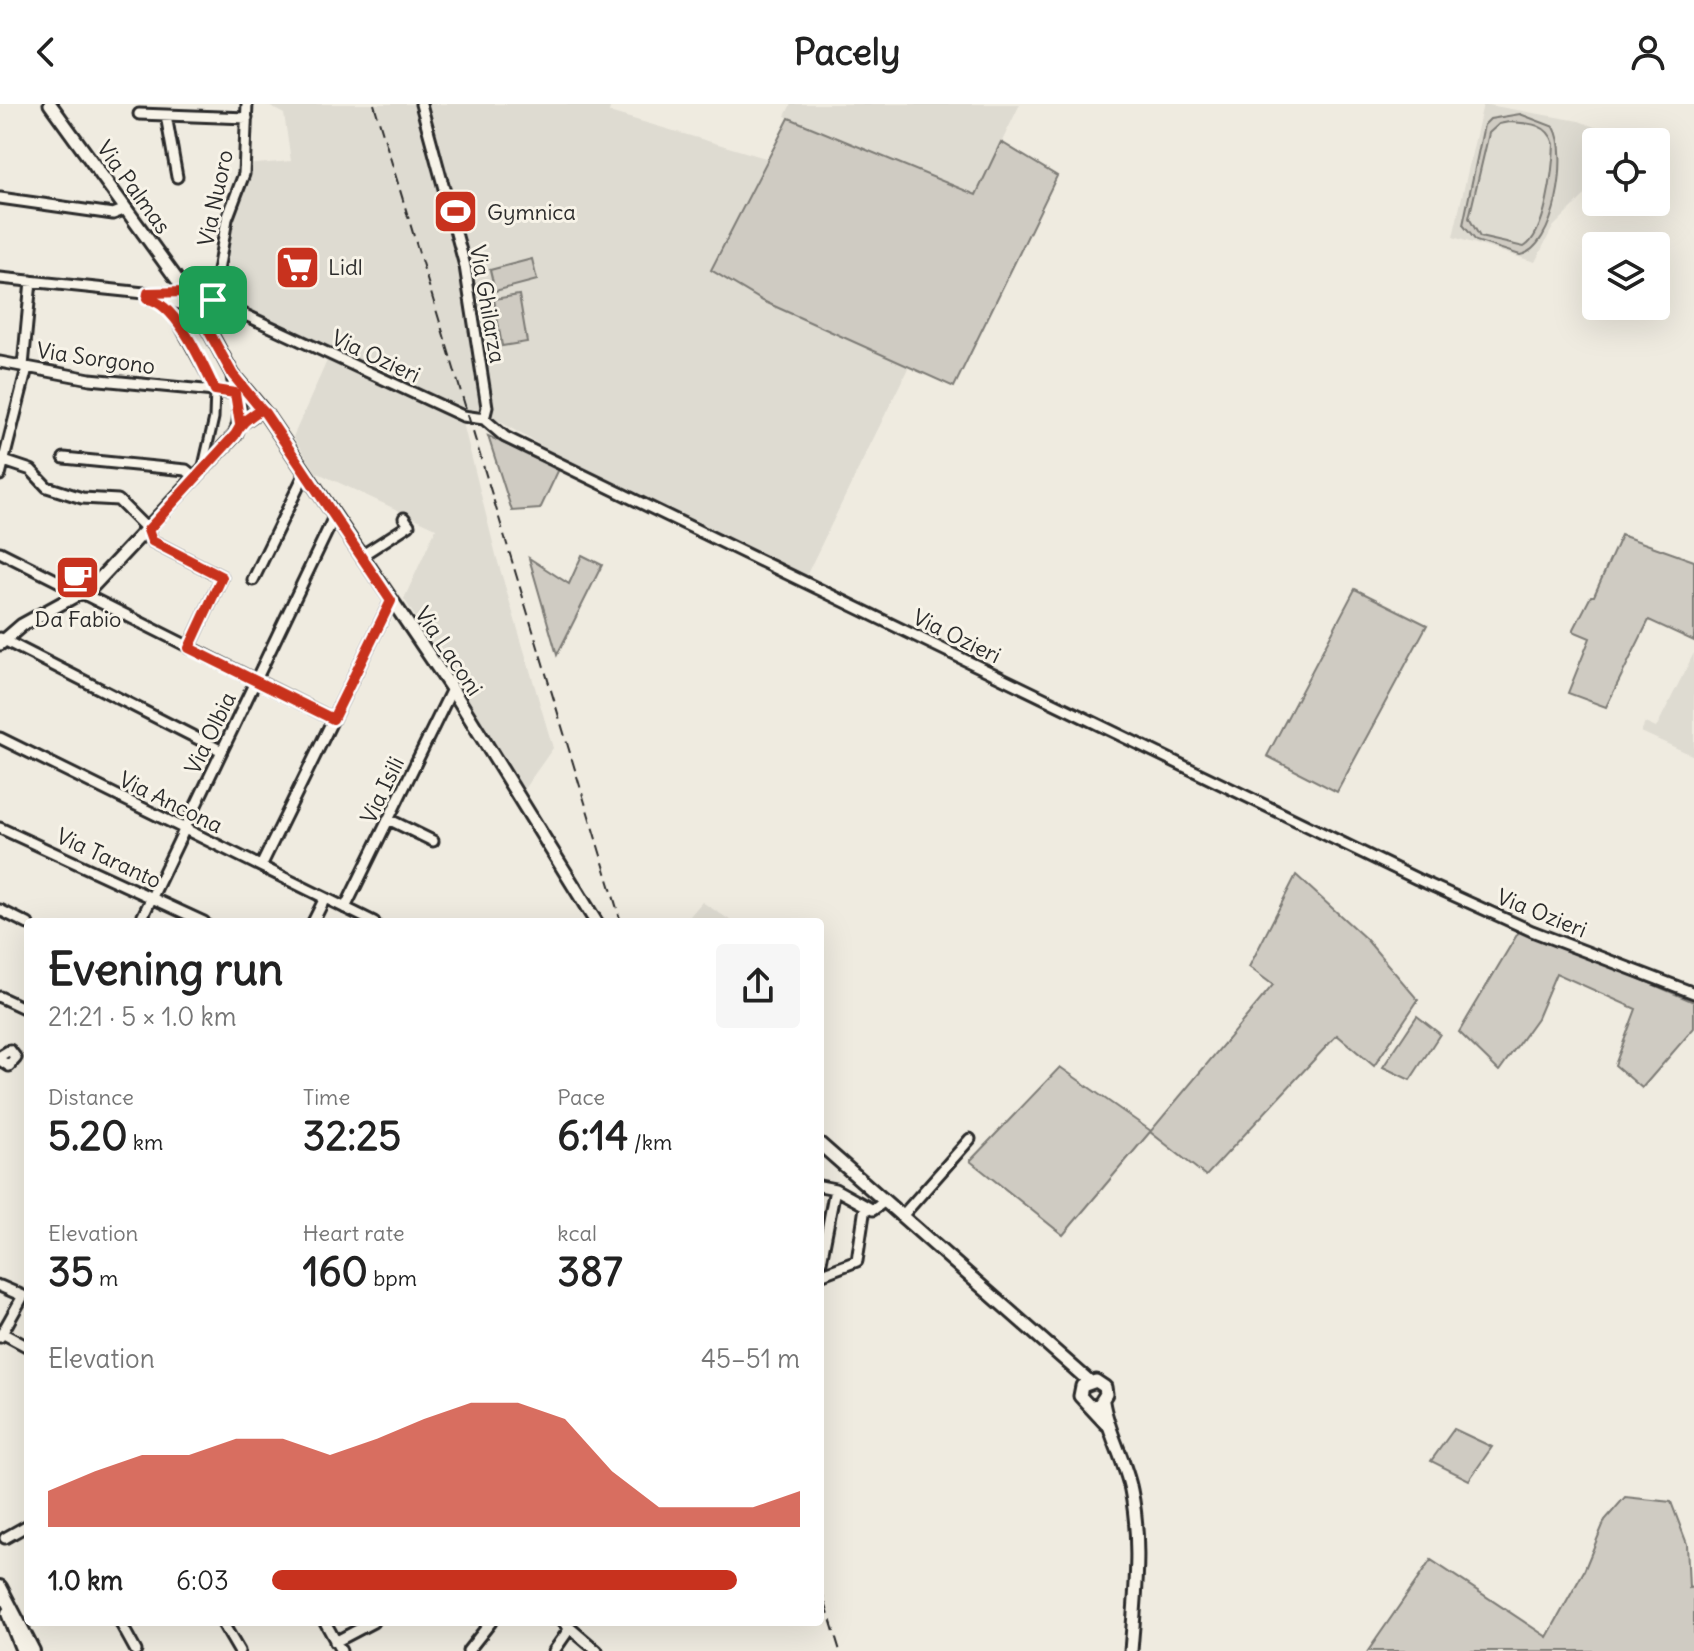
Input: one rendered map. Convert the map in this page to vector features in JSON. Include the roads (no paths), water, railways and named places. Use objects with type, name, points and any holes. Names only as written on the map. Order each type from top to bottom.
[{"type":"main road","points":[[0,1587],[23,1651]]},
{"type":"main road","points":[[0,1587],[33,1651]]},
{"type":"street","name":"Via Palmas","points":[[50,104],[185,292]]},
{"type":"street","name":"Via Nuoro","points":[[203,303],[227,219],[244,174],[247,104]]},
{"type":"street","name":"Via Ghilarza","points":[[421,104],[465,266],[487,407],[484,419]]},
{"type":"street","points":[[139,114],[247,118]]},
{"type":"street","points":[[166,115],[177,177]]},
{"type":"street","points":[[0,198],[113,214],[126,209]]},
{"type":"street","points":[[0,278],[151,293],[185,292],[203,303]]},
{"type":"street","points":[[0,475],[25,367],[31,281]]},
{"type":"street","points":[[151,293],[147,299],[158,300],[174,316],[215,390],[214,418],[198,475]]},
{"type":"street","name":"Via Ozieri","points":[[151,293],[166,301],[203,303],[463,416],[484,419],[505,437],[1417,879],[1532,931],[1694,993]]},
{"type":"street","name":"Via Laconi","points":[[203,303],[207,328],[233,375],[261,409],[452,689],[594,918]]},
{"type":"street","name":"Via Sorgono","points":[[0,362],[90,379],[235,393]]},
{"type":"street","points":[[233,375],[240,424]]},
{"type":"street","points":[[1,640],[93,586],[235,435],[240,424],[261,409]]},
{"type":"street","points":[[64,458],[186,470],[198,475]]},
{"type":"street","points":[[4,461],[31,470],[47,487],[82,498],[118,500],[148,530],[152,541],[222,577],[189,648]]},
{"type":"street","points":[[253,580],[305,473]]},
{"type":"street","name":"Via Olbia","points":[[142,918],[334,517]]},
{"type":"street","points":[[361,556],[409,525],[404,518]]},
{"type":"street","points":[[0,552],[333,719]]},
{"type":"street","points":[[261,866],[391,601]]},
{"type":"street","points":[[1,640],[222,751]]},
{"type":"street","name":"Via Isili","points":[[345,908],[452,689]]},
{"type":"street","name":"Via Ancona","points":[[0,738],[366,918]]},
{"type":"street","points":[[388,819],[433,841]]},
{"type":"street","name":"Via Taranto","points":[[1,832],[196,918]]},
{"type":"street","points":[[315,918],[325,898]]},
{"type":"street","points":[[0,910],[24,922]]},
{"type":"street","points":[[0,997],[24,1008]]},
{"type":"street","points":[[902,1216],[970,1139]]},
{"type":"street","points":[[824,1148],[1086,1383],[1105,1387],[1097,1404]]},
{"type":"street","points":[[824,1187],[835,1189],[873,1210],[885,1201]]},
{"type":"street","points":[[824,1246],[835,1189]]},
{"type":"street","points":[[824,1273],[857,1261],[865,1207]]},
{"type":"street","points":[[0,1286],[23,1296],[1,1335],[24,1345]]},
{"type":"street","points":[[1086,1383],[1082,1400],[1097,1404],[1131,1490],[1135,1522],[1131,1651]]},
{"type":"street","points":[[5,1538],[24,1527]]},
{"type":"street","points":[[122,1626],[136,1651]]},
{"type":"street","points":[[224,1626],[239,1651]]},
{"type":"street","points":[[327,1626],[338,1646],[367,1626]]},
{"type":"street","points":[[468,1651],[488,1626]]},
{"type":"street","points":[[554,1651],[566,1626]]},
{"type":"street","points":[[568,1626],[597,1651]]},
{"type":"railway","points":[[374,104],[620,918]]},
{"type":"railway","points":[[824,1599],[840,1651]]},
{"type":"place","name":"Gymnica","points":[[456,212]]},
{"type":"place","name":"Lidl","points":[[297,267]]},
{"type":"place","name":"Da Fabio","points":[[78,578]]}]
